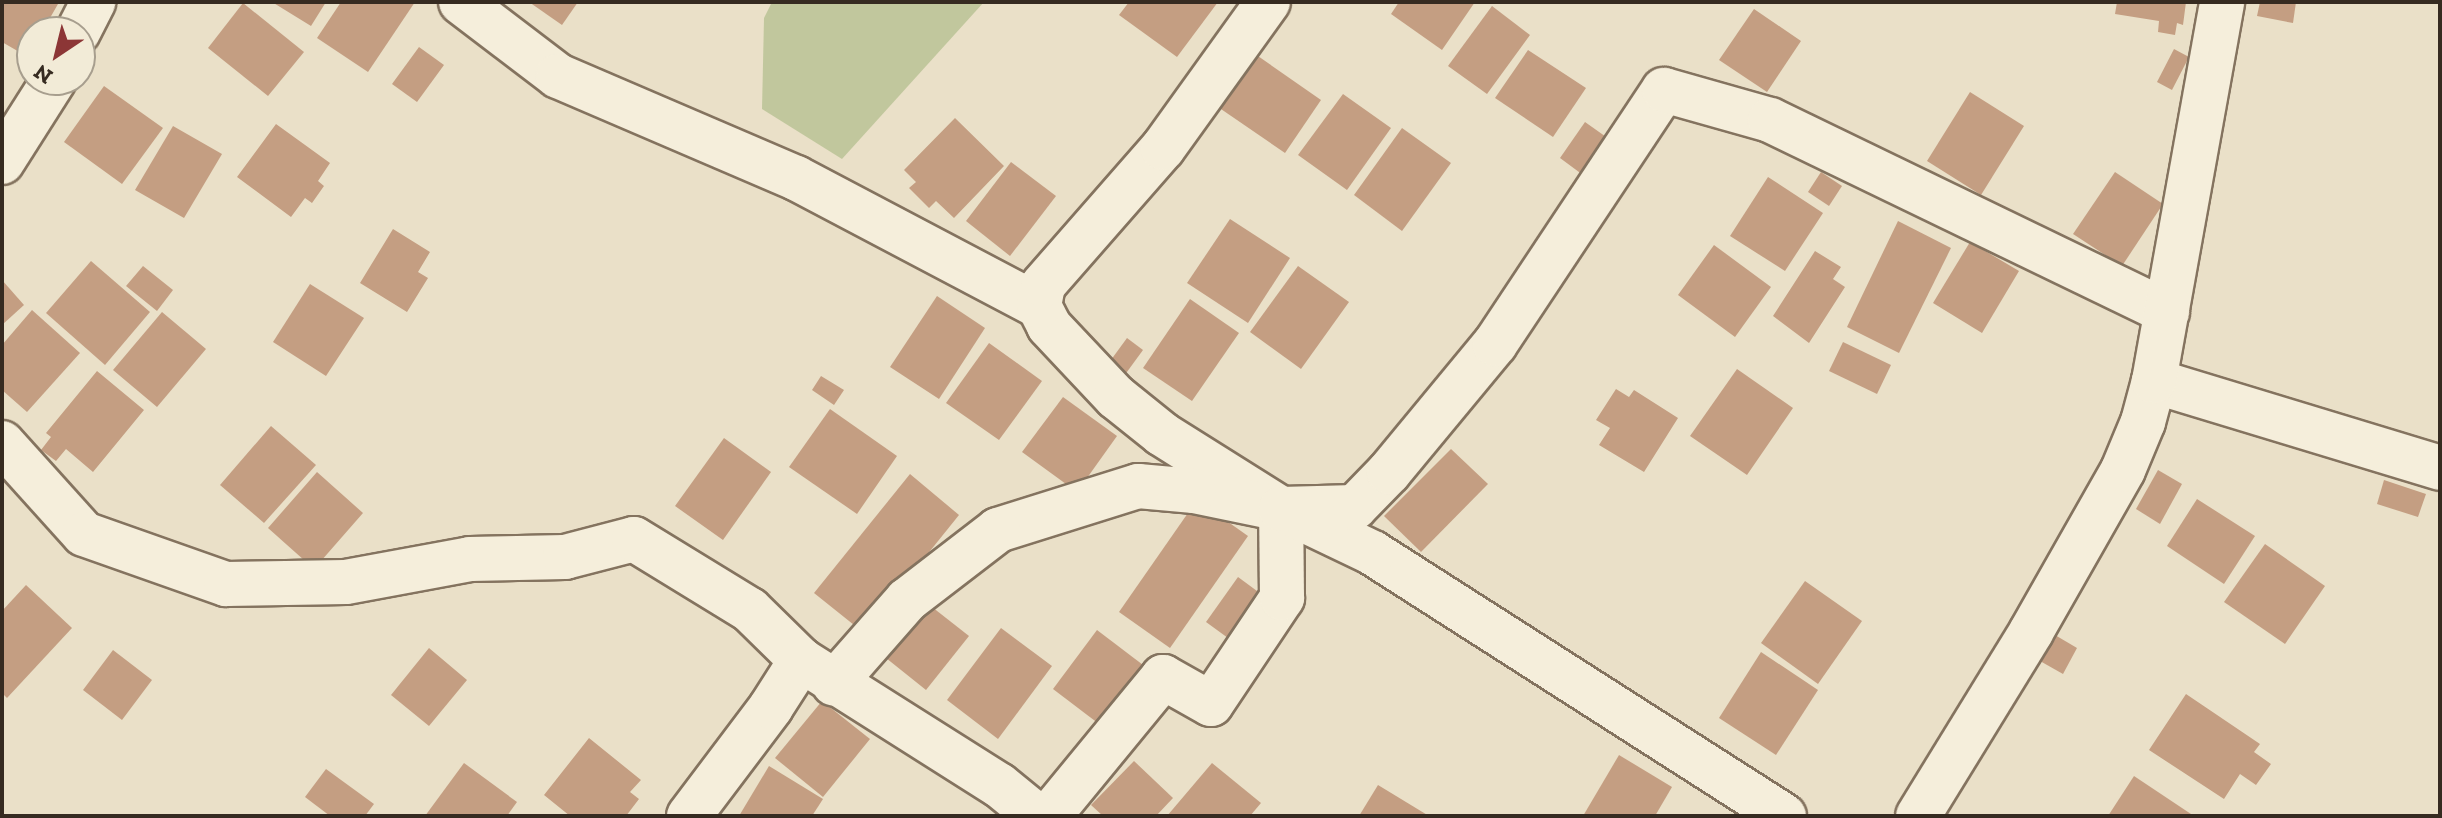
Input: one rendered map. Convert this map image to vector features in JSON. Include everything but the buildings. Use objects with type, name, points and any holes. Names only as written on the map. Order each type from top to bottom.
[{"type":"street","points":[[461,2],[558,76],[796,178],[1039,306],[1049,326],[1116,397],[1207,465],[1281,509],[1373,553],[1784,816]]},
{"type":"street","points":[[1039,306],[1043,285],[1163,148],[1268,2]]},
{"type":"street","points":[[1918,816],[2031,632],[2123,470],[2143,422],[2167,312],[2222,2]]},
{"type":"street","points":[[689,816],[771,707],[998,530],[1138,486],[1194,491],[1281,509],[1355,507],[1389,472],[1495,344],[1664,90],[1770,120],[2167,312]]},
{"type":"street","points":[[2,162],[44,96]]},
{"type":"street","points":[[2154,381],[2440,468]]},
{"type":"street","points":[[2,443],[84,534],[226,584],[346,582],[470,559],[565,557],[634,539],[750,610],[818,671],[999,785],[1037,816]]},
{"type":"street","points":[[1049,816],[1163,677],[1211,704],[1282,598],[1281,509]]},
{"type":"green space","points":[[772,2],[984,2],[842,159],[762,109],[764,18]]}]
